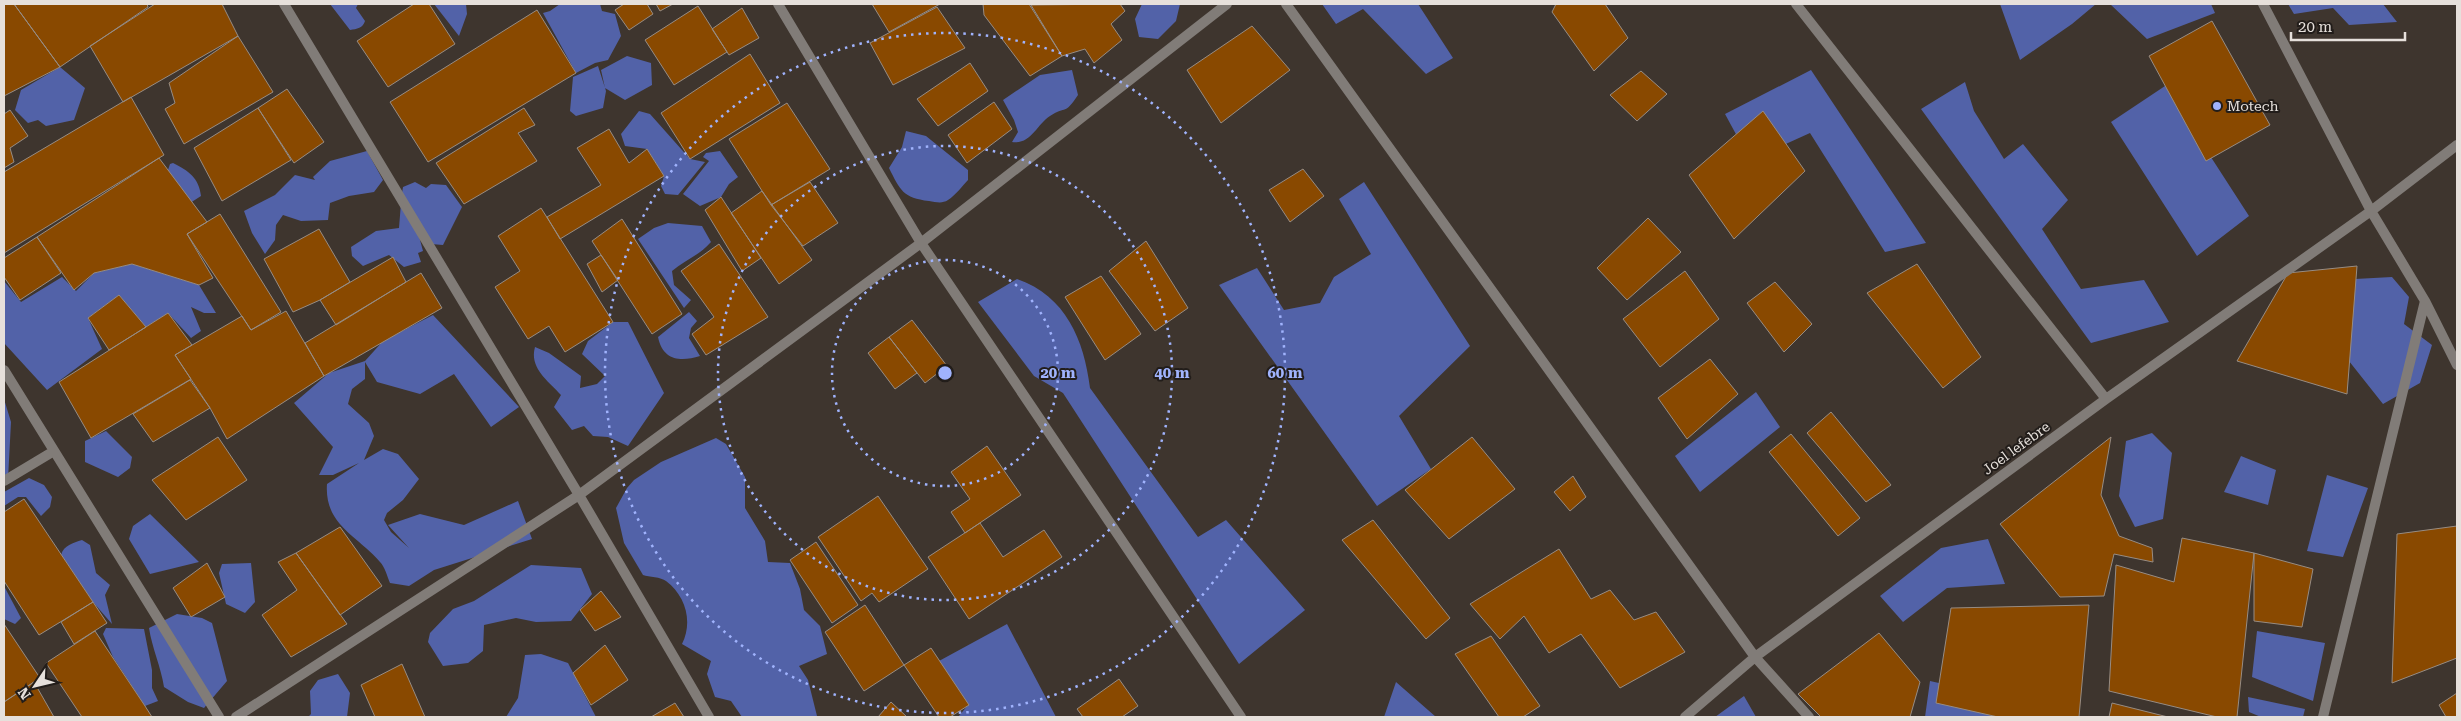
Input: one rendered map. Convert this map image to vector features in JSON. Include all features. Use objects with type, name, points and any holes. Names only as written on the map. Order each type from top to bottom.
[{"type":"street","points":[[284,4],[579,495],[709,717]]},
{"type":"street","points":[[778,4],[921,243],[1241,717]]},
{"type":"street","points":[[236,717],[579,495],[921,243],[1227,4]]},
{"type":"street","points":[[1286,4],[1755,657],[1809,717]]},
{"type":"street","points":[[1796,4],[2106,400]]},
{"type":"street","points":[[2263,4],[2371,211],[2425,301],[2457,365]]},
{"type":"street","name":"Joel lefebre","points":[[1685,717],[1755,657],[2106,400],[2371,211],[2457,145]]},
{"type":"street","points":[[2323,717],[2425,301]]},
{"type":"street","points":[[4,370],[220,717]]},
{"type":"street","points":[[4,481],[54,451]]},
{"type":"shaded area","points":[[330,4],[358,4],[356,8],[365,21],[363,25],[350,30]]},
{"type":"shaded area","points":[[434,4],[466,4],[467,14],[459,36]]},
{"type":"shaded area","points":[[560,4],[600,4],[602,11],[615,14],[621,36],[608,60],[595,63],[576,73],[543,13],[550,11]]},
{"type":"shaded area","points":[[1142,4],[1180,4],[1176,21],[1158,39],[1139,37],[1135,19]]},
{"type":"shaded area","points":[[1322,4],[1418,4],[1453,58],[1426,74],[1363,9],[1336,24]]},
{"type":"shaded area","points":[[2000,4],[2096,4],[2072,24],[2020,60]]},
{"type":"shaded area","points":[[2110,4],[2211,4],[2215,13],[2147,39]]},
{"type":"shaded area","points":[[2288,4],[2383,4],[2397,22],[2349,25],[2333,8],[2294,14]]},
{"type":"shaded area","points":[[627,56],[651,63],[652,85],[625,100],[605,88],[601,70]]},
{"type":"shaded area","points":[[598,66],[606,91],[603,108],[576,116],[570,111],[573,77]]},
{"type":"shaded area","points":[[60,67],[85,88],[74,120],[46,126],[38,120],[28,123],[15,110],[21,90]]},
{"type":"shaded area","points":[[1072,70],[1078,95],[1070,106],[1050,116],[1029,137],[1019,142],[1012,142],[1018,132],[1003,100],[1040,75]]},
{"type":"shaded area","points":[[1811,70],[1926,243],[1885,252],[1810,133],[1750,160],[1725,114]]},
{"type":"shaded area","points":[[1965,82],[1974,111],[2004,159],[2023,144],[2068,200],[2042,229],[2081,289],[2144,280],[2169,322],[2091,343],[1921,109]]},
{"type":"shaded area","points":[[2165,86],[2249,216],[2197,256],[2111,122]]},
{"type":"shaded area","points":[[639,111],[650,114],[690,159],[705,162],[678,195],[665,194],[661,186],[664,176],[647,149],[625,146],[621,134]]},
{"type":"shaded area","points":[[906,131],[926,136],[968,170],[968,180],[948,200],[939,202],[913,198],[903,192],[896,182],[889,168],[902,147]]},
{"type":"shaded area","points":[[367,151],[383,180],[374,192],[349,196],[330,203],[328,220],[301,221],[283,215],[276,225],[275,240],[265,254],[252,233],[244,211],[275,195],[295,175],[315,180],[313,177],[330,161]]},
{"type":"shaded area","points":[[720,151],[738,177],[729,184],[721,197],[700,206],[683,194],[709,161],[703,157],[706,153]]},
{"type":"shaded area","points":[[173,163],[192,176],[200,190],[201,196],[187,205],[161,191],[170,164]]},
{"type":"shaded area","points":[[415,182],[426,188],[431,184],[446,185],[462,207],[443,245],[431,244],[401,199],[403,187]]},
{"type":"shaded area","points":[[1364,182],[1470,346],[1399,416],[1431,469],[1377,506],[1219,285],[1257,268],[1284,310],[1320,303],[1334,277],[1371,254],[1339,199]]},
{"type":"shaded area","points":[[401,203],[417,229],[423,251],[418,253],[421,262],[404,267],[389,255],[363,266],[352,256],[351,247],[376,231],[399,228]]},
{"type":"shaded area","points":[[668,223],[702,226],[711,242],[672,271],[674,285],[691,300],[684,308],[638,239],[654,228]]},
{"type":"shaded area","points":[[132,264],[199,285],[216,313],[204,313],[191,307],[201,331],[191,338],[168,313],[146,327],[119,295],[88,318],[102,349],[47,390],[4,343],[4,281],[21,302],[62,277],[76,291],[94,273]]},
{"type":"shaded area","points":[[2392,277],[2409,297],[2404,324],[2432,345],[2420,383],[2383,404],[2345,356],[2355,279]]},
{"type":"shaded area","points":[[1017,279],[1048,296],[1070,322],[1083,353],[1090,388],[1198,537],[1226,520],[1305,610],[1239,664],[1063,393],[1034,376],[978,302]]},
{"type":"shaded area","points":[[689,312],[697,321],[691,328],[689,338],[700,356],[686,359],[674,358],[664,351],[658,337]]},
{"type":"shaded area","points":[[433,315],[519,407],[491,427],[454,374],[420,394],[377,382],[365,362],[365,379],[352,389],[348,404],[369,423],[374,436],[364,460],[383,449],[398,454],[419,479],[403,500],[387,513],[384,520],[391,532],[409,548],[388,525],[420,514],[464,525],[518,501],[532,539],[434,570],[409,586],[390,583],[382,564],[344,529],[337,520],[331,510],[327,484],[359,463],[333,475],[319,475],[333,447],[294,403],[329,373],[365,361],[383,341]]},
{"type":"shaded area","points":[[613,322],[628,322],[664,393],[628,446],[608,437],[593,436],[584,426],[572,430],[554,407],[561,395],[541,374],[537,368],[534,355],[535,347],[549,353],[581,376],[580,388],[597,384],[605,376],[582,354],[588,341]]},
{"type":"shaded area","points":[[1756,392],[1780,427],[1700,492],[1675,456]]},
{"type":"shaded area","points":[[4,399],[11,422],[8,479],[4,480]]},
{"type":"shaded area","points":[[106,431],[132,457],[130,468],[118,477],[85,462],[85,441]]},
{"type":"shaded area","points":[[2152,433],[2172,453],[2163,519],[2135,527],[2119,496],[2126,441]]},
{"type":"shaded area","points":[[716,438],[726,444],[745,477],[745,508],[765,541],[768,562],[790,563],[800,589],[804,610],[820,626],[827,654],[799,666],[808,680],[817,716],[742,717],[731,701],[715,697],[707,674],[711,661],[682,644],[687,627],[686,610],[683,602],[673,587],[664,580],[643,575],[624,543],[616,508],[627,488],[634,480],[661,462]]},
{"type":"shaded area","points":[[2241,456],[2276,470],[2268,505],[2224,492]]},
{"type":"shaded area","points":[[2327,475],[2368,488],[2343,557],[2307,551]]},
{"type":"shaded area","points":[[29,478],[44,485],[52,497],[50,507],[41,516],[26,497],[18,497],[4,506],[4,492]]},
{"type":"shaded area","points":[[150,514],[199,562],[150,574],[129,539],[133,526]]},
{"type":"shaded area","points":[[1988,539],[2005,584],[1947,588],[1903,622],[1880,596],[1941,548]]},
{"type":"shaded area","points":[[82,540],[90,545],[96,573],[110,585],[105,595],[112,624],[93,602],[61,555],[72,543]]},
{"type":"shaded area","points":[[251,563],[255,602],[245,613],[226,604],[219,573],[222,564]]},
{"type":"shaded area","points":[[531,565],[581,568],[592,594],[571,621],[536,622],[516,618],[484,625],[483,651],[468,663],[443,666],[428,642],[430,633],[453,609],[474,601]]},
{"type":"shaded area","points":[[4,586],[21,618],[15,624],[4,619]]},
{"type":"shaded area","points":[[177,614],[202,618],[212,623],[227,681],[204,708],[188,702],[164,687],[149,628]]},
{"type":"shaded area","points":[[1007,624],[1056,717],[958,717],[968,705],[939,661]]},
{"type":"shaded area","points":[[106,628],[144,629],[152,670],[152,688],[158,701],[145,706],[113,657],[103,634]]},
{"type":"shaded area","points":[[2257,631],[2325,643],[2313,701],[2252,677]]},
{"type":"shaded area","points":[[541,654],[568,663],[596,717],[506,717],[518,698],[525,655]]},
{"type":"shaded area","points":[[338,674],[350,693],[347,717],[308,717],[311,714],[310,691],[318,680]]},
{"type":"shaded area","points":[[1930,681],[1979,692],[1992,717],[1925,717]]},
{"type":"shaded area","points":[[1396,682],[1436,717],[1384,717]]},
{"type":"shaded area","points":[[1744,696],[1756,717],[1715,717]]},
{"type":"shaded area","points":[[2248,697],[2305,709],[2303,717],[2261,717],[2249,712]]},
{"type":"building","points":[[4,4],[14,4],[60,67],[4,96]]},
{"type":"building","points":[[14,4],[147,4],[148,7],[60,67]]},
{"type":"building","points":[[155,4],[222,4],[238,36],[123,102],[90,46]]},
{"type":"building","points":[[414,4],[429,4],[455,44],[388,87],[357,41]]},
{"type":"building","points":[[624,4],[647,4],[653,14],[629,30],[615,10]]},
{"type":"building","points":[[656,4],[673,4],[660,11]]},
{"type":"building","points":[[872,4],[940,4],[889,32]]},
{"type":"building","points":[[983,4],[1029,4],[1062,56],[1030,76],[984,15]]},
{"type":"building","points":[[1120,4],[1125,11],[1111,24],[1122,40],[1094,63],[1085,49],[1062,56],[1031,5]]},
{"type":"building","points":[[1556,4],[1605,4],[1628,38],[1594,71],[1552,12]]},
{"type":"building","points":[[698,6],[727,52],[674,85],[645,40]]},
{"type":"building","points":[[937,7],[965,48],[893,85],[870,43]]},
{"type":"building","points":[[742,8],[759,38],[729,55],[712,29]]},
{"type":"building","points":[[537,10],[576,73],[428,162],[390,102]]},
{"type":"building","name":"Motech","points":[[2212,21],[2270,125],[2206,161],[2149,56]]},
{"type":"building","points":[[1252,26],[1290,70],[1221,123],[1187,70]]},
{"type":"building","points":[[238,36],[273,92],[184,144],[165,109],[175,103],[169,83]]},
{"type":"building","points":[[750,54],[780,103],[690,159],[661,113]]},
{"type":"building","points":[[970,63],[988,91],[938,126],[917,99]]},
{"type":"building","points":[[1641,71],[1667,94],[1637,121],[1610,95]]},
{"type":"building","points":[[287,89],[324,142],[294,163],[258,108]]},
{"type":"building","points":[[131,97],[164,155],[4,253],[4,172]]},
{"type":"building","points":[[994,102],[1012,129],[967,163],[948,135]]},
{"type":"building","points":[[787,103],[830,169],[771,205],[729,139]]},
{"type":"building","points":[[258,108],[291,160],[222,201],[194,148]]},
{"type":"building","points":[[524,108],[535,125],[518,133],[537,161],[464,204],[436,163]]},
{"type":"building","points":[[10,110],[28,136],[10,148],[14,162],[4,168],[4,114]]},
{"type":"building","points":[[1763,111],[1805,171],[1734,239],[1689,175]]},
{"type":"building","points":[[609,129],[629,163],[647,149],[664,176],[560,239],[547,217],[601,185],[577,148]]},
{"type":"building","points":[[159,158],[207,222],[187,234],[213,278],[199,285],[132,264],[94,273],[74,290],[37,237]]},
{"type":"building","points":[[1303,169],[1324,196],[1290,222],[1269,190]]},
{"type":"building","points":[[810,182],[838,223],[803,246],[771,205]]},
{"type":"building","points":[[762,191],[812,260],[779,284],[731,213]]},
{"type":"building","points":[[721,197],[761,258],[742,271],[705,210]]},
{"type":"building","points":[[541,208],[613,322],[565,352],[549,326],[528,339],[495,287],[520,271],[498,236]]},
{"type":"building","points":[[220,214],[281,312],[251,330],[187,234]]},
{"type":"building","points":[[1648,218],[1681,252],[1627,300],[1597,268]]},
{"type":"building","points":[[622,219],[682,314],[652,334],[592,241]]},
{"type":"building","points":[[319,229],[350,282],[320,300],[293,312],[264,259]]},
{"type":"building","points":[[37,237],[61,273],[20,300],[4,277],[4,258]]},
{"type":"building","points":[[1146,241],[1188,308],[1155,331],[1109,271]]},
{"type":"building","points":[[719,244],[768,317],[706,355],[692,334],[714,317],[681,271]]},
{"type":"building","points":[[601,255],[618,280],[602,292],[587,264]]},
{"type":"building","points":[[393,257],[406,282],[336,325],[320,300]]},
{"type":"building","points":[[1917,264],[1981,357],[1943,388],[1867,293]]},
{"type":"building","points":[[2357,266],[2347,394],[2237,361],[2288,273]]},
{"type":"building","points":[[1685,271],[1719,319],[1660,367],[1623,319]]},
{"type":"building","points":[[421,273],[442,308],[324,376],[305,343]]},
{"type":"building","points":[[1101,276],[1141,334],[1105,360],[1065,297]]},
{"type":"building","points":[[1775,282],[1812,324],[1784,352],[1747,303]]},
{"type":"building","points":[[119,295],[146,327],[109,350],[88,318]]},
{"type":"building","points":[[286,311],[324,376],[227,439],[210,408],[175,355],[242,316],[251,330]]},
{"type":"building","points":[[168,313],[192,345],[175,355],[191,379],[91,438],[59,382]]},
{"type":"building","points":[[912,320],[947,366],[925,383],[889,337]]},
{"type":"building","points":[[889,337],[917,373],[895,389],[868,353]]},
{"type":"building","points":[[1710,359],[1738,394],[1687,439],[1658,398]]},
{"type":"building","points":[[190,380],[210,408],[153,442],[133,414]]},
{"type":"building","points":[[1831,412],[1891,485],[1866,502],[1807,433]]},
{"type":"building","points":[[1791,434],[1860,518],[1838,536],[1769,452]]},
{"type":"building","points":[[218,437],[247,480],[186,520],[152,480]]},
{"type":"building","points":[[1472,437],[1515,489],[1449,539],[1405,490]]},
{"type":"building","points":[[2111,437],[2101,495],[2119,536],[2152,548],[2153,562],[2114,554],[2104,596],[2060,597],[2000,524]]},
{"type":"building","points":[[987,446],[1021,495],[965,533],[951,512],[970,499],[951,472]]},
{"type":"building","points":[[1573,476],[1586,497],[1570,511],[1554,492]]},
{"type":"building","points":[[878,496],[928,569],[879,602],[872,593],[861,601],[818,537]]},
{"type":"building","points":[[24,499],[93,602],[39,635],[4,581],[4,512]]},
{"type":"building","points":[[1373,520],[1450,618],[1426,639],[1342,540]]},
{"type":"building","points":[[980,523],[1003,557],[1044,530],[1062,557],[969,619],[928,557]]},
{"type":"building","points":[[2457,526],[2457,658],[2392,683],[2397,534]]},
{"type":"building","points":[[340,527],[382,586],[340,615],[296,553]]},
{"type":"building","points":[[2182,538],[2254,553],[2237,717],[2217,717],[2109,691],[2116,565],[2174,582]]},
{"type":"building","points":[[816,542],[858,605],[832,623],[790,560]]},
{"type":"building","points":[[1559,549],[1591,599],[1610,590],[1634,620],[1656,612],[1685,652],[1620,688],[1581,634],[1549,653],[1524,616],[1500,639],[1470,604]]},
{"type":"building","points":[[296,553],[347,624],[291,657],[262,615],[297,590],[278,562]]},
{"type":"building","points":[[2254,553],[2313,569],[2302,627],[2254,621]]},
{"type":"building","points":[[207,563],[225,597],[191,617],[173,588]]},
{"type":"building","points":[[601,591],[621,617],[595,631],[580,610]]},
{"type":"building","points":[[93,602],[107,623],[74,644],[61,622]]},
{"type":"building","points":[[865,605],[904,665],[864,691],[825,632]]},
{"type":"building","points":[[2089,605],[2079,717],[1998,717],[1936,703],[1951,608]]},
{"type":"building","points":[[4,624],[40,678],[4,702]]},
{"type":"building","points":[[95,631],[152,717],[82,717],[46,663]]},
{"type":"building","points":[[1879,633],[1920,682],[1910,717],[1821,717],[1798,694]]},
{"type":"building","points":[[1491,636],[1540,706],[1523,717],[1499,717],[1455,654]]},
{"type":"building","points":[[605,645],[628,680],[591,705],[573,673]]},
{"type":"building","points":[[931,648],[969,705],[950,717],[939,717],[904,665]]},
{"type":"building","points":[[402,664],[425,717],[375,717],[361,685]]},
{"type":"building","points":[[1119,679],[1138,706],[1122,717],[1083,717],[1077,709]]},
{"type":"building","points":[[34,682],[54,717],[4,717],[4,702]]},
{"type":"building","points":[[2457,693],[2457,717],[2446,717],[2439,705]]},
{"type":"building","points":[[891,702],[907,717],[878,717]]},
{"type":"building","points":[[675,703],[684,717],[651,717]]},
{"type":"building","points":[[2112,703],[2168,717],[2109,717]]},
{"type":"place","name":"Motech","points":[[2217,106]]}]
